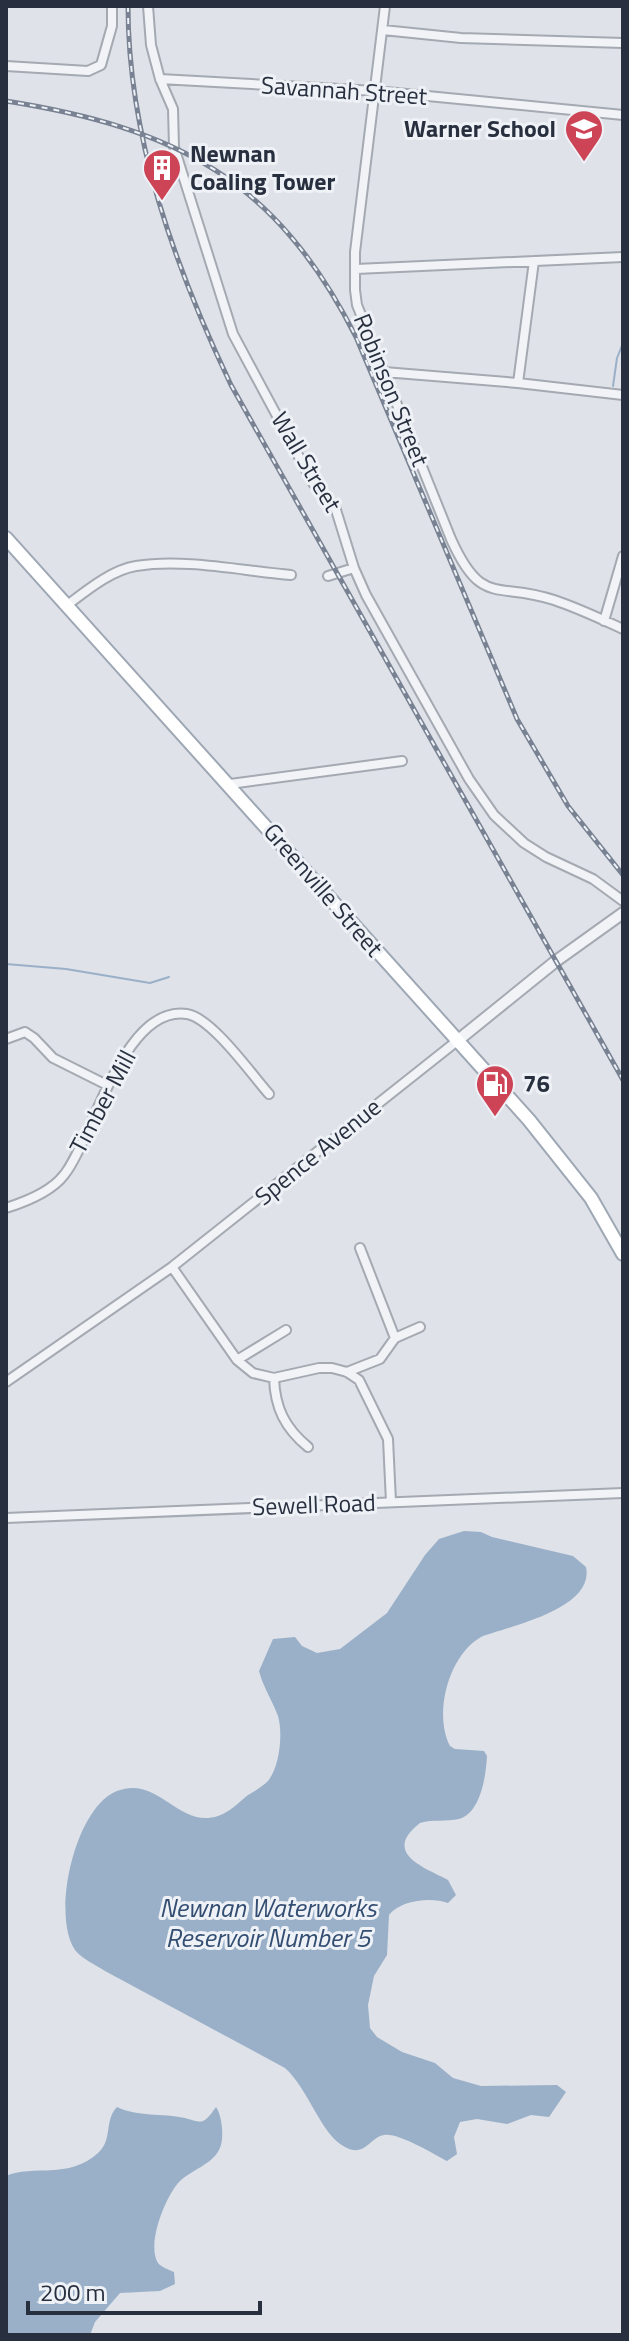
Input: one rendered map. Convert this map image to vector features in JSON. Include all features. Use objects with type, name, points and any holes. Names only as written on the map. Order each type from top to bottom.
[{"type":"main road","name":"Greenville Street","points":[[6,538],[230,784],[567,1164],[591,1198],[623,1254]]},
{"type":"street","points":[[6,66],[88,71],[101,65],[112,26],[112,6]]},
{"type":"street","name":"Wall Street","points":[[148,6],[151,45],[160,79],[173,109],[174,147],[233,334],[313,483],[336,510],[366,595],[469,779],[494,815],[524,843],[593,879],[623,901]]},
{"type":"street","name":"Robinson Street","points":[[385,6],[355,252],[357,305],[451,539],[468,573],[489,589],[554,600],[623,629]]},
{"type":"street","points":[[383,30],[461,38],[623,43]]},
{"type":"street","name":"Savannah Street","points":[[160,79],[376,91],[623,115]]},
{"type":"street","points":[[356,269],[623,257]]},
{"type":"street","points":[[518,383],[534,261]]},
{"type":"street","points":[[384,372],[623,395]]},
{"type":"street","points":[[604,621],[623,556]]},
{"type":"street","points":[[66,606],[89,589],[134,566],[173,564],[291,575]]},
{"type":"street","points":[[328,576],[354,568]]},
{"type":"street","points":[[230,784],[402,761]]},
{"type":"street","name":"Spence Avenue","points":[[6,1382],[172,1267],[556,961],[623,913]]},
{"type":"street","name":"Timber Mill","points":[[6,1208],[45,1191],[64,1176],[107,1085],[131,1047],[150,1026],[168,1016],[188,1014],[207,1024],[269,1094]]},
{"type":"street","points":[[6,1039],[25,1032],[53,1058],[107,1085]]},
{"type":"street","points":[[360,1248],[395,1338]]},
{"type":"street","points":[[172,1267],[237,1360],[253,1373],[274,1378],[319,1368],[347,1372],[359,1380],[388,1439],[391,1502]]},
{"type":"street","points":[[347,1372],[380,1359],[395,1338],[420,1327]]},
{"type":"street","points":[[237,1360],[286,1330]]},
{"type":"street","points":[[274,1378],[280,1416],[308,1447]]},
{"type":"street","name":"Sewell Road","points":[[6,1518],[623,1493]]},
{"type":"water","name":"Newnan Waterworks Reservoir Number 5","points":[[464,1531],[481,1532],[573,1556],[586,1567],[585,1582],[564,1605],[548,1614],[481,1637],[460,1657],[447,1686],[443,1718],[445,1733],[450,1746],[455,1749],[484,1751],[487,1756],[481,1792],[473,1809],[466,1815],[454,1820],[420,1823],[405,1843],[411,1858],[448,1880],[456,1895],[448,1903],[425,1900],[408,1903],[389,1915],[387,1955],[374,1976],[368,2005],[370,2028],[377,2037],[402,2052],[435,2063],[453,2078],[481,2086],[557,2085],[566,2092],[549,2117],[531,2115],[507,2124],[477,2119],[460,2122],[454,2137],[457,2154],[447,2161],[416,2144],[390,2135],[379,2137],[362,2149],[345,2147],[329,2132],[301,2087],[285,2068],[81,1956],[68,1934],[66,1913],[71,1863],[89,1818],[102,1801],[117,1791],[132,1788],[145,1790],[180,1810],[204,1818],[226,1812],[261,1787],[272,1775],[280,1740],[278,1716],[259,1671],[273,1639],[295,1637],[302,1646],[317,1653],[340,1649],[387,1613],[439,1539]]},
{"type":"water","points":[[117,2107],[199,2122],[207,2119],[216,2107],[220,2116],[222,2134],[219,2150],[212,2159],[180,2181],[159,2220],[155,2255],[159,2264],[174,2272],[175,2284],[160,2291],[120,2293],[95,2322],[90,2335],[6,2335],[6,2176],[27,2171],[63,2169],[87,2161],[103,2148]]},
{"type":"waterway","points":[[613,386],[617,358],[623,343]]},
{"type":"waterway","points":[[6,964],[66,969],[150,983],[169,977]]},
{"type":"railway","points":[[128,6],[130,55],[146,153],[174,248],[210,340],[231,385],[623,1080]]},
{"type":"railway","points":[[6,101],[67,112],[121,127],[170,146],[215,170],[255,200],[291,237],[325,283],[356,337],[517,719],[568,806],[623,875]]},
{"type":"place","name":"Warner School","points":[[584,163]]},
{"type":"place","name":"Newnan Coaling Tower","points":[[162,202]]},
{"type":"place","name":"76","points":[[495,1118]]}]
